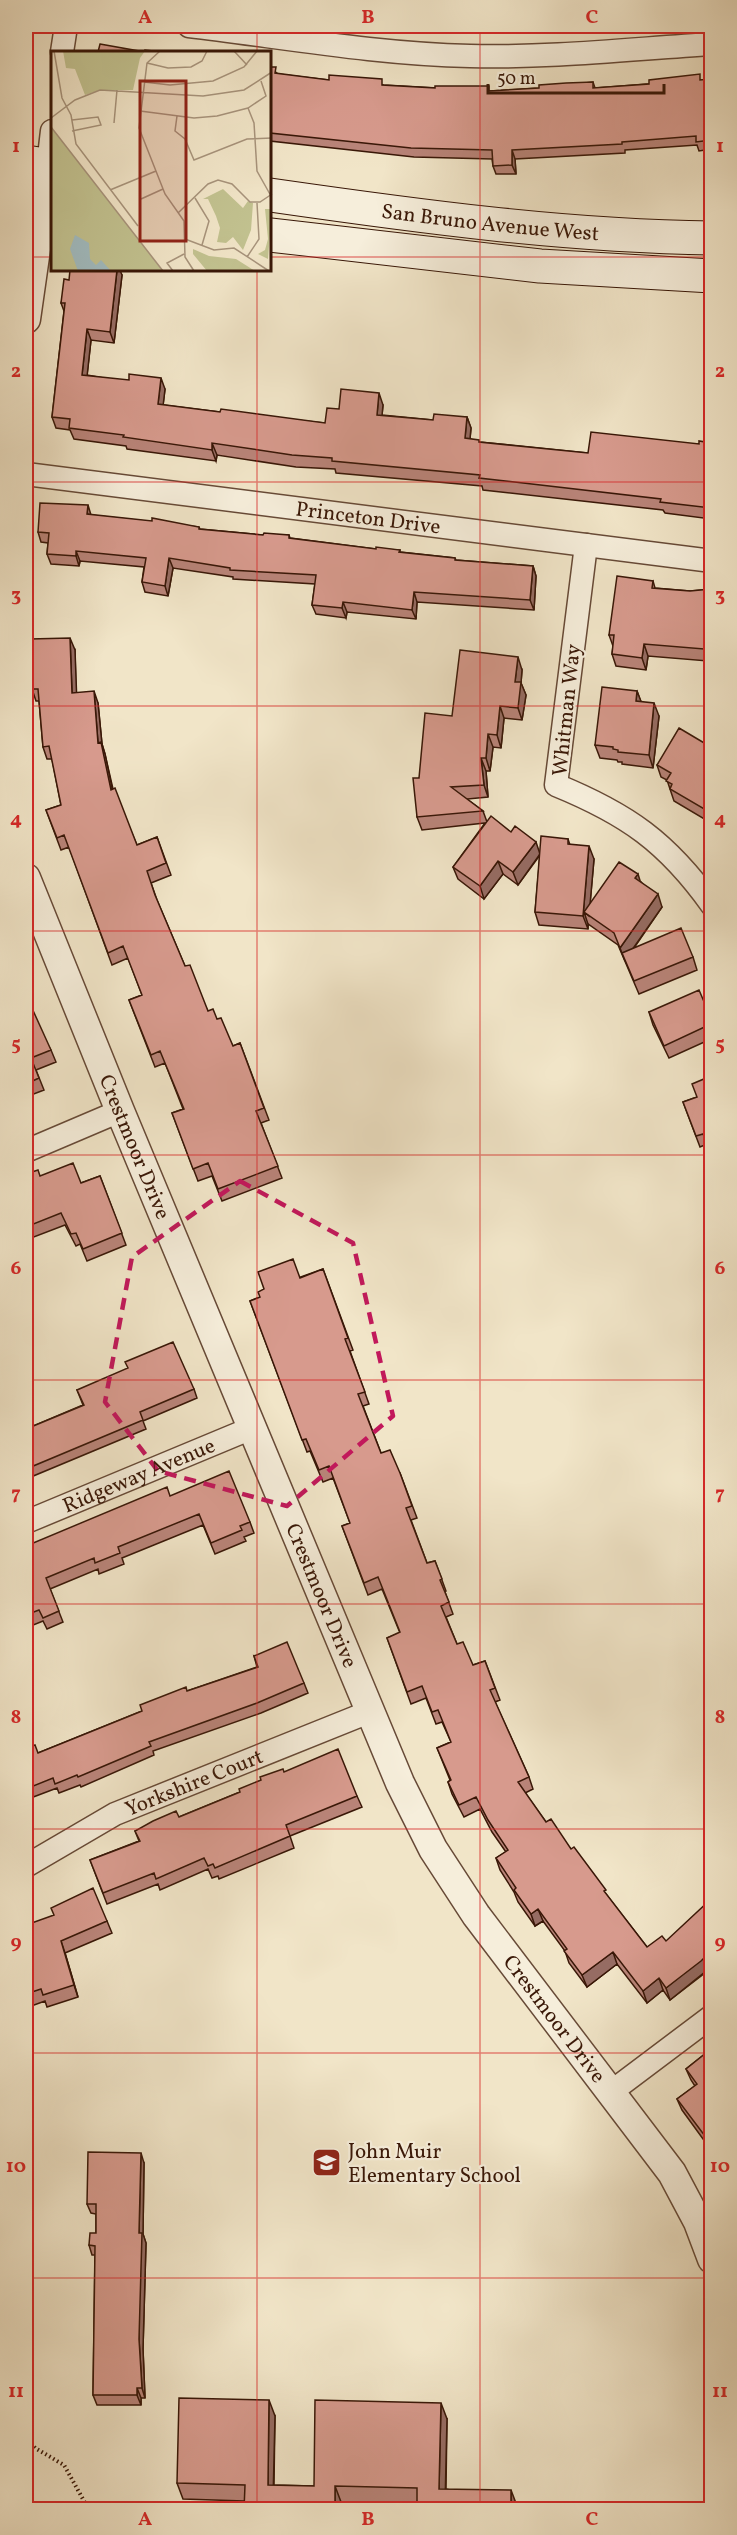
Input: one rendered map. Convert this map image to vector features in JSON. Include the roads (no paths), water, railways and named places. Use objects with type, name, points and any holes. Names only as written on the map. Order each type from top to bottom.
[{"type":"main road","name":"San Bruno Avenue West","points":[[272,195],[524,227],[711,238]]},
{"type":"main road","name":"San Bruno Avenue West","points":[[272,235],[540,266],[711,276]]},
{"type":"street","points":[[62,51],[66,26]]},
{"type":"street","points":[[189,26],[404,53],[471,56],[547,55],[711,44]]},
{"type":"street","points":[[26,319],[40,209],[42,164],[51,134]]},
{"type":"street","name":"Princeton Drive","points":[[26,474],[711,561]]},
{"type":"street","name":"Whitman Way","points":[[585,544],[556,785],[625,818],[657,841],[690,874],[711,905]]},
{"type":"street","name":"Crestmoor Drive","points":[[26,878],[120,1111],[400,1783],[433,1849],[476,1915],[672,2173],[698,2222],[711,2259]]},
{"type":"street","points":[[26,1151],[120,1111]]},
{"type":"street","name":"Ridgeway Avenue","points":[[26,1522],[252,1428]]},
{"type":"street","name":"Yorkshire Court","points":[[26,1866],[115,1814],[369,1712]]},
{"type":"street","points":[[610,2092],[711,2016]]},
{"type":"place","name":"John Muir Elementary School","points":[[327,2163]]}]
